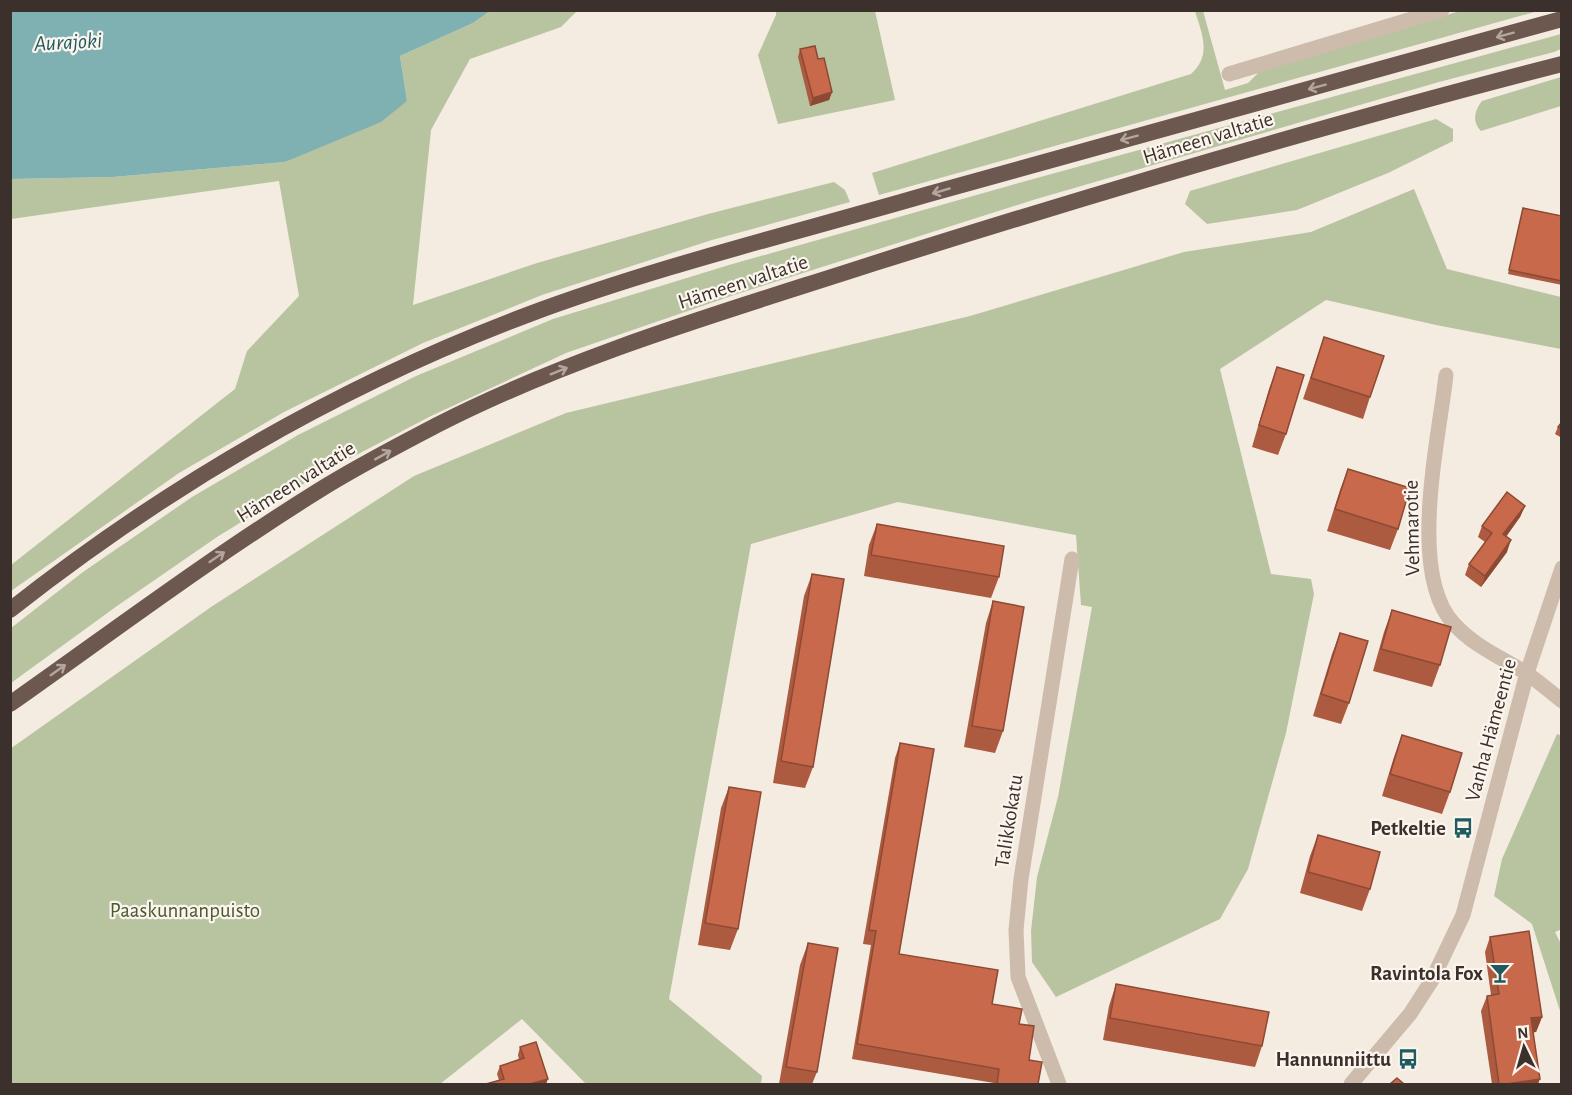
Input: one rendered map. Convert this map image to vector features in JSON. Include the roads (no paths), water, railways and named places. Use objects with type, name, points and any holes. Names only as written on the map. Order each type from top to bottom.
[{"type":"highway","name":"Hämeen valtatie","points":[[10,610],[82,556],[163,500],[291,423],[423,358],[526,315],[721,251],[1562,19]]},
{"type":"highway","name":"Hämeen valtatie","points":[[10,704],[209,563],[321,489],[439,424],[535,380],[622,345],[1032,213],[1313,130],[1562,64]]},
{"type":"street","points":[[1229,74],[1442,10]]},
{"type":"street","name":"Vehmarotie","points":[[1446,375],[1429,507],[1433,582],[1437,599],[1453,623],[1476,644],[1527,673]]},
{"type":"street","name":"Talikkokatu","points":[[1059,1084],[1017,977],[1016,930],[1021,879],[1072,559]]},
{"type":"street","name":"Vanha Hämeentie","points":[[1351,1084],[1410,1014],[1432,980],[1463,915],[1527,673],[1562,568]]},
{"type":"street","points":[[1527,673],[1562,701]]},
{"type":"water","name":"Aurajoki","points":[[10,11],[490,11],[473,23],[400,56],[407,101],[381,122],[285,162],[113,177],[11,179]]},
{"type":"place","name":"Petkeltie","points":[[1463,828]]},
{"type":"place","name":"Ravintola Fox","points":[[1500,973]]},
{"type":"place","name":"Hannunniittu","points":[[1408,1059]]},
{"type":"park label","name":"Paaskunnanpuisto","points":[[185,910]]}]
